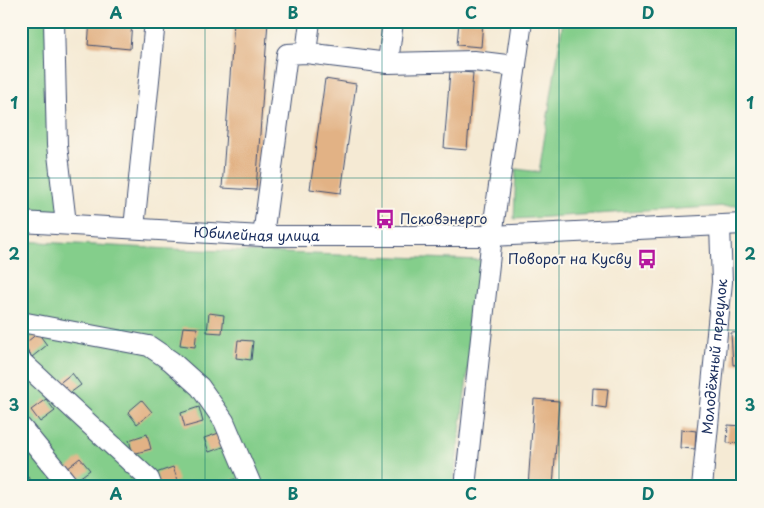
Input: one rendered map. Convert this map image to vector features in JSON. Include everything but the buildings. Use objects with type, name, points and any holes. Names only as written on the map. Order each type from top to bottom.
[{"type":"street","points":[[54,21],[57,145],[66,224]]},
{"type":"street","points":[[134,228],[155,21]]},
{"type":"street","points":[[306,53],[310,21]]},
{"type":"street","points":[[388,63],[393,21]]},
{"type":"street","points":[[465,487],[492,236],[522,21]]},
{"type":"street","points":[[263,236],[287,54],[306,53],[388,63],[474,61],[516,66]]},
{"type":"street","name":"Юбилейная улица","points":[[21,222],[263,236],[492,236],[743,224]]},
{"type":"street","name":"Молодёжный переулок","points":[[702,487],[722,282],[720,226]]},
{"type":"street","points":[[21,322],[149,346],[171,361],[200,387],[224,422],[252,487]]},
{"type":"street","points":[[21,361],[149,479],[152,487]]},
{"type":"street","points":[[21,427],[70,487]]},
{"type":"green space","points":[[21,21],[62,21],[64,213],[21,211]]},
{"type":"green space","points":[[563,21],[743,21],[743,205],[514,219],[516,169],[539,172]]},
{"type":"green space","points":[[21,241],[170,249],[482,260],[453,487],[21,487]]},
{"type":"place","name":"Псковэнерго","points":[[385,219]]},
{"type":"place","name":"Поворот на Кусву","points":[[647,259]]}]
